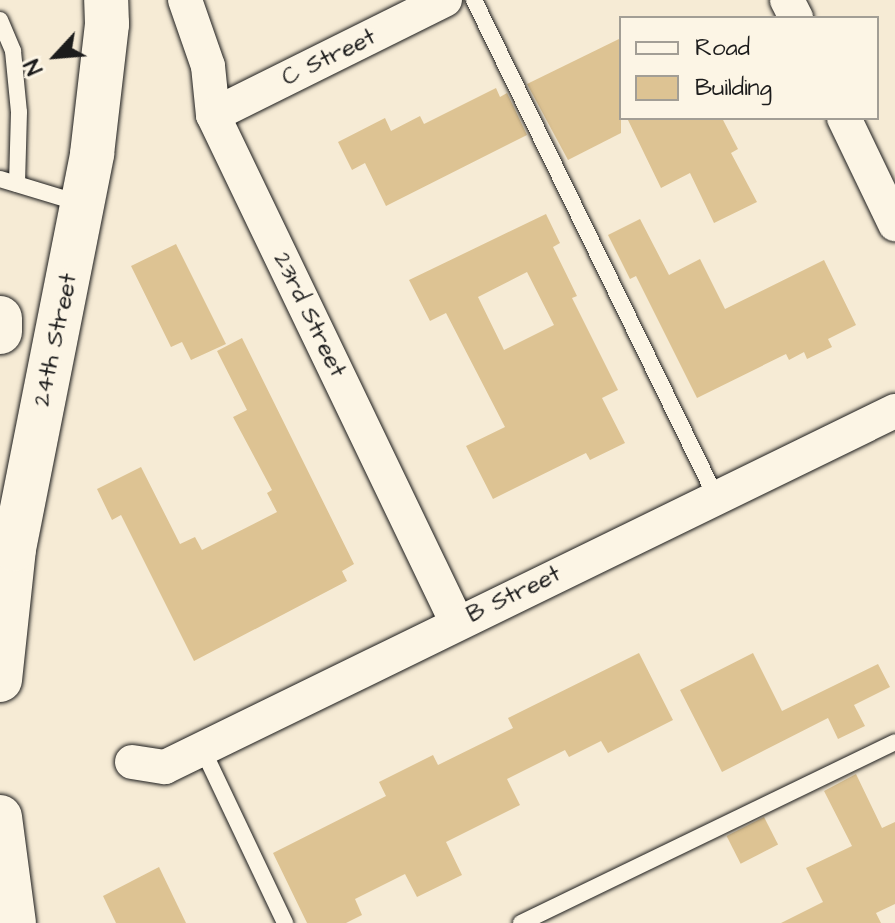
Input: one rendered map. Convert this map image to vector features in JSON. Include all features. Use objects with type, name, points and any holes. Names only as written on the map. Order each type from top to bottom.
[{"type":"main road","name":"24th Street","points":[[0,680],[14,549],[83,204],[102,85],[106,0]]},
{"type":"main road","points":[[0,318],[0,332]]},
{"type":"main road","points":[[0,817],[14,923]]},
{"type":"street","name":"23rd Street","points":[[185,0],[208,66],[213,115],[457,623]]},
{"type":"street","name":"C Street","points":[[213,115],[445,0]]},
{"type":"street","points":[[845,120],[895,224]]},
{"type":"street","name":"B Street","points":[[132,762],[165,767],[895,411]]},
{"type":"lane","points":[[474,0],[716,497]]},
{"type":"lane","points":[[0,20],[13,51],[19,112],[17,184]]},
{"type":"lane","points":[[0,179],[83,204]]},
{"type":"lane","points":[[521,923],[895,742]]},
{"type":"lane","points":[[202,748],[285,923]]},
{"type":"building","points":[[619,39],[621,133],[568,160],[527,84]]},
{"type":"building","points":[[496,88],[500,97],[507,93],[527,135],[386,206],[365,163],[352,170],[338,142],[385,118],[391,131],[420,116],[424,124]]},
{"type":"building","points":[[628,120],[723,120],[738,149],[731,153],[757,202],[714,223],[690,173],[661,188]]},
{"type":"building","points":[[546,214],[560,243],[553,247],[577,296],[572,298],[618,390],[602,398],[625,443],[590,460],[586,453],[493,499],[466,446],[505,427],[446,313],[430,321],[409,280]],"holes":[[[527,272],[554,325],[504,350],[478,297]]]},
{"type":"building","points":[[640,219],[669,275],[700,259],[725,309],[824,260],[856,325],[828,339],[832,347],[807,359],[804,352],[789,360],[786,354],[697,398],[636,276],[630,279],[608,235]]},
{"type":"building","points":[[176,244],[226,344],[191,360],[182,342],[171,347],[131,266]]},
{"type":"building","points":[[242,338],[354,564],[342,571],[347,581],[194,661],[121,515],[112,520],[97,489],[141,467],[180,544],[195,537],[202,550],[277,512],[267,493],[272,490],[233,417],[247,410],[217,351]]},
{"type":"building","points":[[639,653],[673,720],[608,753],[601,741],[569,757],[565,750],[507,779],[520,805],[446,842],[462,875],[417,897],[405,874],[355,899],[362,915],[346,923],[307,923],[273,853],[386,796],[379,782],[433,755],[438,765],[513,728],[508,718]]},
{"type":"building","points":[[753,653],[782,711],[878,664],[890,687],[854,705],[865,726],[838,739],[828,718],[722,772],[680,690]]},
{"type":"building","points":[[856,774],[882,828],[895,822],[895,904],[876,913],[881,923],[781,923],[823,902],[806,868],[852,846],[824,791]]},
{"type":"building","points":[[764,817],[778,845],[741,864],[727,836]]},
{"type":"building","points":[[159,867],[186,923],[116,923],[103,896]]}]
